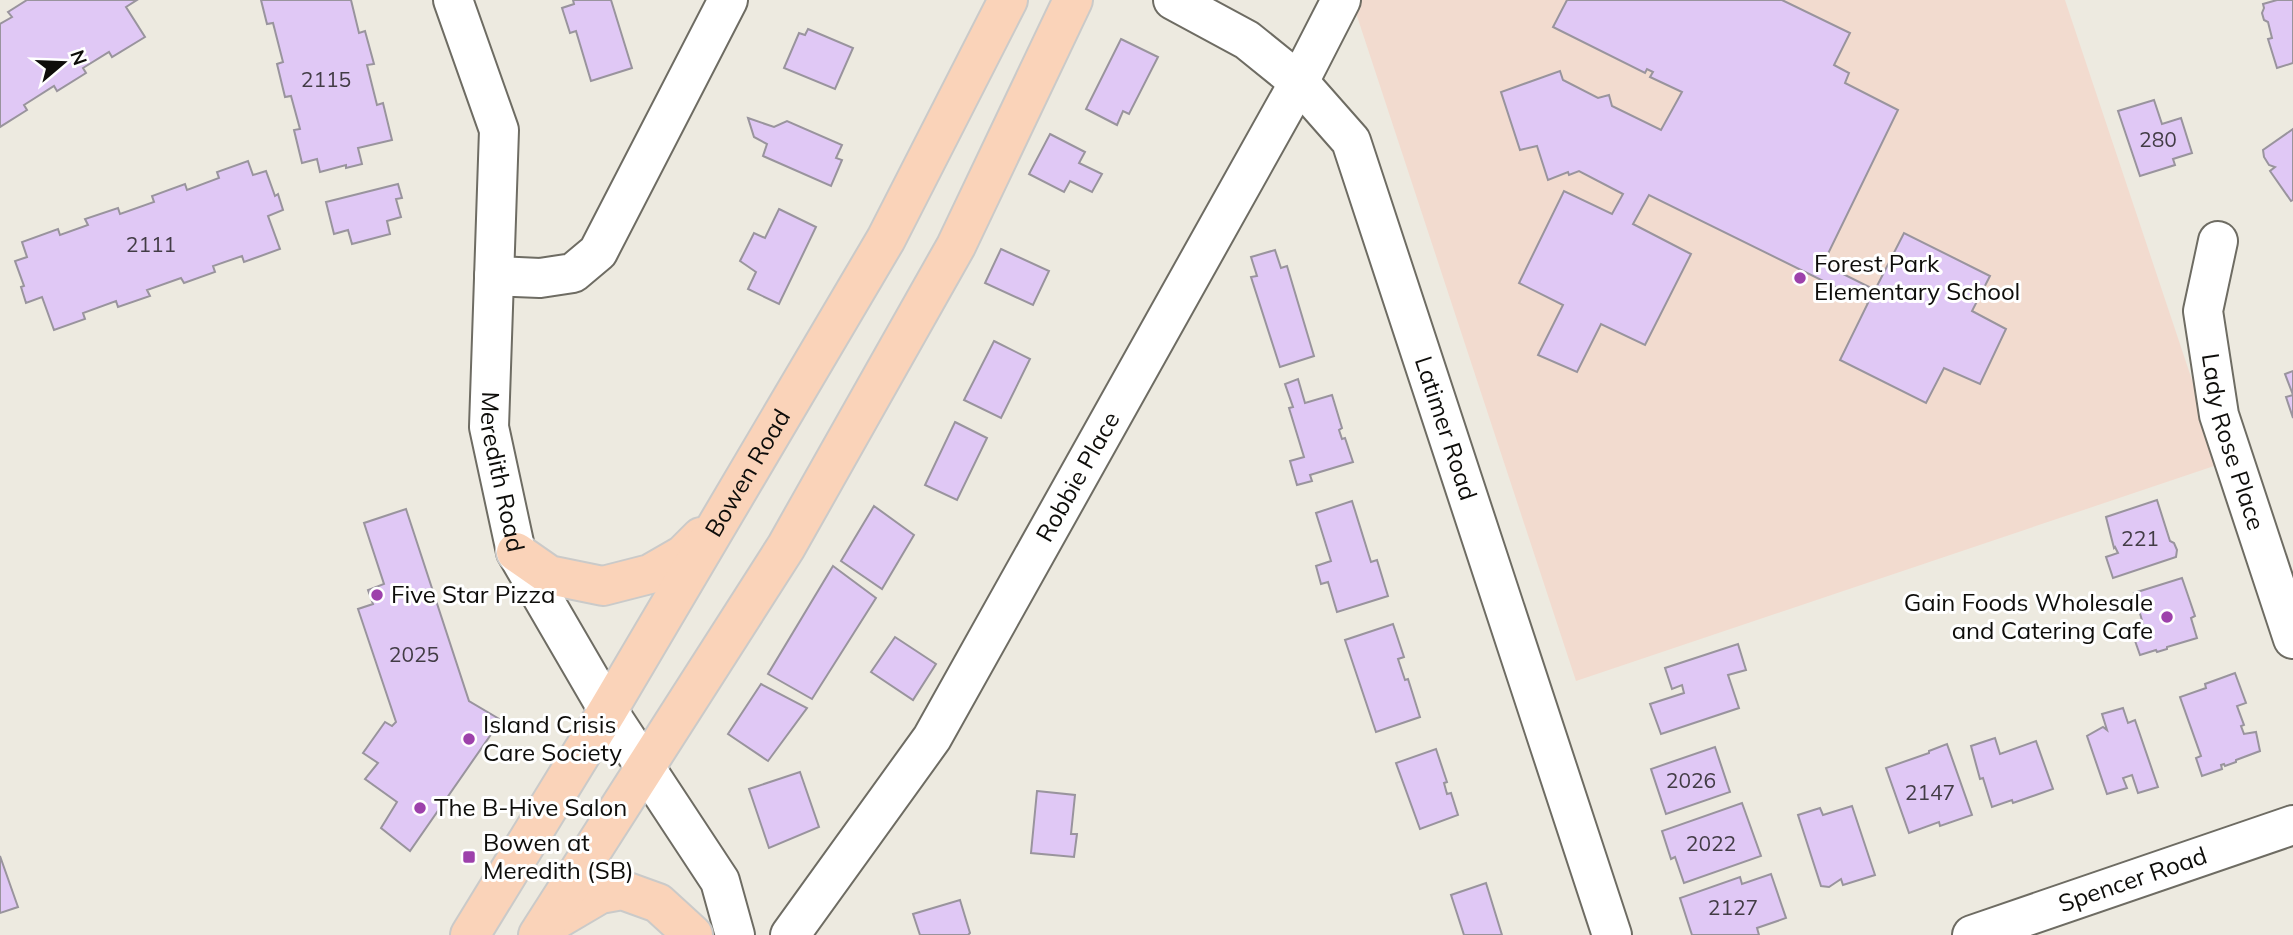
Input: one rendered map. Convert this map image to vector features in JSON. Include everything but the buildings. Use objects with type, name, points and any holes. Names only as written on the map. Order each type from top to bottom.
[{"type":"main road","name":"Bowen Road","points":[[470,935],[608,710],[886,239],[1008,0]]},
{"type":"main road","points":[[540,932],[786,547],[956,246],[1073,0]]},
{"type":"main road","points":[[516,552],[549,575],[603,586],[650,574],[683,555],[724,512]]},
{"type":"main road","points":[[540,932],[600,894],[622,890],[658,903],[692,935]]},
{"type":"street","name":"Meredith Road","points":[[453,0],[499,130],[489,427],[516,552],[608,710],[720,881],[735,935]]},
{"type":"street","points":[[494,276],[540,278],[573,273],[598,252],[728,0]]},
{"type":"street","name":"Latimer Road","points":[[1173,0],[1247,40],[1300,82],[1351,141],[1612,935]]},
{"type":"street","name":"Robbie Place","points":[[790,935],[932,738],[1300,82],[1341,0]]},
{"type":"street","name":"Lady Rose Place","points":[[2218,242],[2203,311],[2219,415],[2293,639]]},
{"type":"street","name":"Spencer Road","points":[[1972,935],[2293,825]]},
{"type":"shaded area","name":"Forest Park Elementary School","points":[[1360,0],[2065,0],[2197,395],[2223,463],[1576,681],[1355,10]]},
{"type":"place","name":"Forest Park Elementary School","points":[[1800,278]]},
{"type":"place","name":"Five Star Pizza","points":[[377,595]]},
{"type":"place","name":"Gain Foods Wholesale and Catering Cafe","points":[[2167,617]]},
{"type":"place","name":"Island Crisis Care Society","points":[[469,739]]},
{"type":"place","name":"The B-Hive Salon","points":[[420,808]]},
{"type":"place","name":"Bowen at Meredith (SB)","points":[[469,857]]}]
